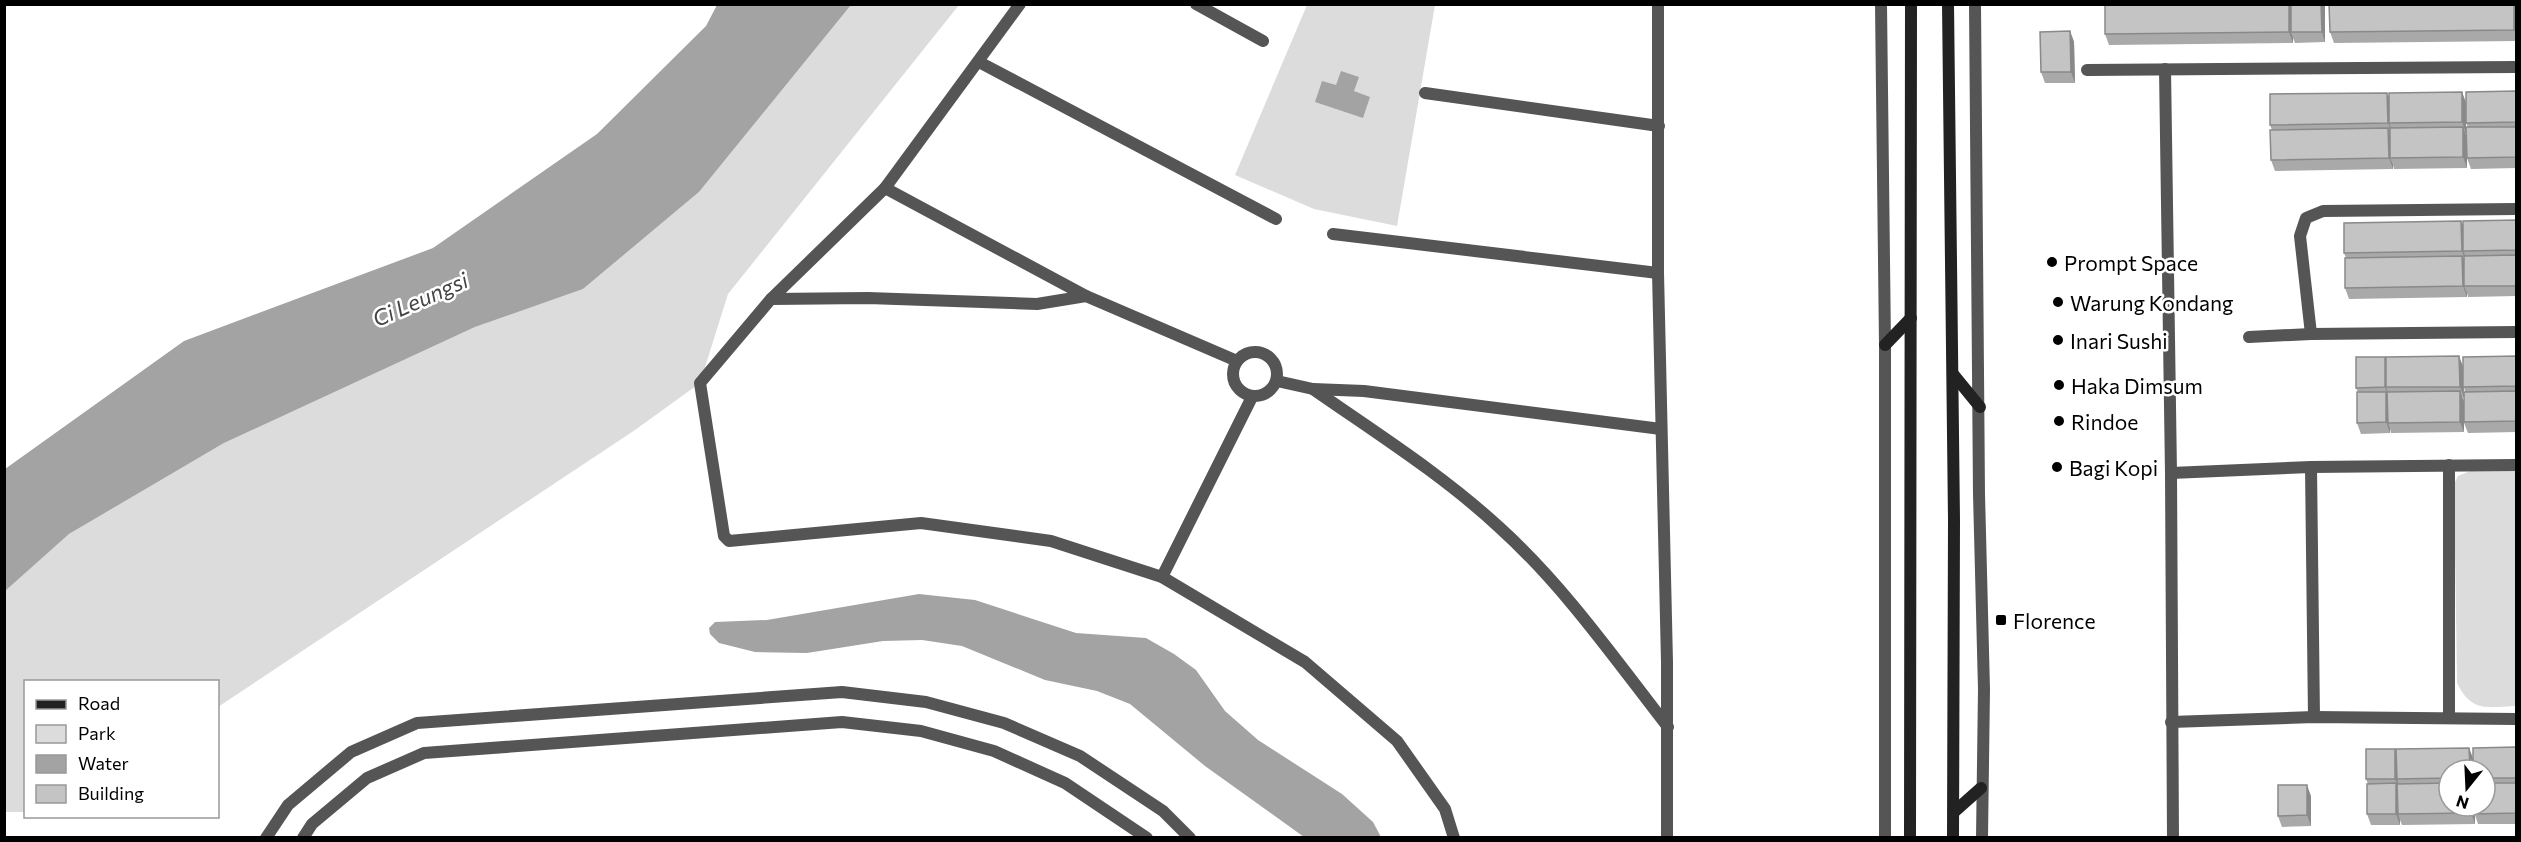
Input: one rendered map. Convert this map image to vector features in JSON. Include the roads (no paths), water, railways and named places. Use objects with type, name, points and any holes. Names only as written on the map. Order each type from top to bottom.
[{"type":"street","points":[[1020,4],[885,188],[771,299],[700,383],[724,536],[729,541],[921,523],[1051,541],[1162,577],[1305,662],[1397,741],[1444,808],[1454,837]]},
{"type":"street","points":[[1196,4],[1263,41]]},
{"type":"street","points":[[1658,4],[1658,273],[1668,727],[1667,837]]},
{"type":"street","points":[[1881,4],[1885,345],[1885,837]]},
{"type":"street","points":[[1910,837],[1911,4]]},
{"type":"street","points":[[1948,4],[1953,374],[1953,837]]},
{"type":"street","points":[[1975,4],[1984,689],[1981,788],[1983,837]]},
{"type":"street","points":[[979,62],[1276,219]]},
{"type":"street","points":[[2087,70],[2517,66]]},
{"type":"street","points":[[2165,69],[2173,837]]},
{"type":"street","points":[[1425,93],[1659,126]]},
{"type":"street","points":[[885,188],[1086,296],[1236,361]]},
{"type":"street","points":[[2311,334],[2300,236],[2302,225],[2312,214],[2322,211],[2517,209]]},
{"type":"street","points":[[1333,234],[1658,273]]},
{"type":"street","points":[[771,299],[868,298],[1037,304],[1086,296]]},
{"type":"street","points":[[1885,345],[1911,318]]},
{"type":"street","points":[[2249,337],[2311,334],[2517,332]]},
{"type":"street","points":[[1250,352],[1265,354],[1276,365],[1277,381],[1268,393],[1252,397],[1239,390],[1232,376],[1236,361],[1250,352]]},
{"type":"street","points":[[1953,374],[1980,407]]},
{"type":"street","points":[[1277,381],[1313,389],[1364,391],[1661,429]]},
{"type":"street","points":[[1313,389],[1460,493],[1501,529],[1586,623],[1668,727]]},
{"type":"street","points":[[1162,577],[1252,397]]},
{"type":"street","points":[[2449,465],[2449,718]]},
{"type":"street","points":[[2171,473],[2311,467],[2517,465]]},
{"type":"street","points":[[2311,467],[2314,717]]},
{"type":"street","points":[[266,837],[288,805],[351,752],[417,723],[843,692],[926,702],[1004,723],[1080,756],[1163,811],[1190,837]]},
{"type":"street","points":[[2171,722],[2314,717],[2517,719]]},
{"type":"street","points":[[303,837],[312,824],[367,778],[424,753],[842,722],[921,731],[994,751],[1065,783],[1147,837]]},
{"type":"street","points":[[1954,812],[1981,788]]},
{"type":"water","name":"Ci Leungsi","points":[[717,5],[851,5],[699,192],[583,289],[475,327],[224,443],[69,534],[5,591],[5,469],[184,341],[433,248],[597,134],[706,26]]},
{"type":"water","points":[[1341,71],[1359,77],[1354,91],[1370,97],[1363,118],[1315,102],[1322,81],[1336,85]]},
{"type":"water","points":[[919,594],[975,600],[1076,633],[1146,638],[1196,670],[1225,711],[1258,740],[1342,794],[1373,822],[1381,837],[1304,837],[1205,766],[1130,704],[1097,691],[1045,680],[962,646],[922,640],[883,641],[807,653],[755,652],[719,643],[710,634],[709,628],[715,622],[767,620]]},
{"type":"place","name":"Prompt Space","points":[[2052,262]]},
{"type":"place","name":"Warung Kondang","points":[[2058,302]]},
{"type":"place","name":"Inari Sushi","points":[[2058,340]]},
{"type":"place","name":"Haka Dimsum","points":[[2059,385]]},
{"type":"place","name":"Rindoe","points":[[2059,421]]},
{"type":"place","name":"Bagi Kopi","points":[[2057,467]]},
{"type":"place","name":"Florence","points":[[2001,620]]}]
